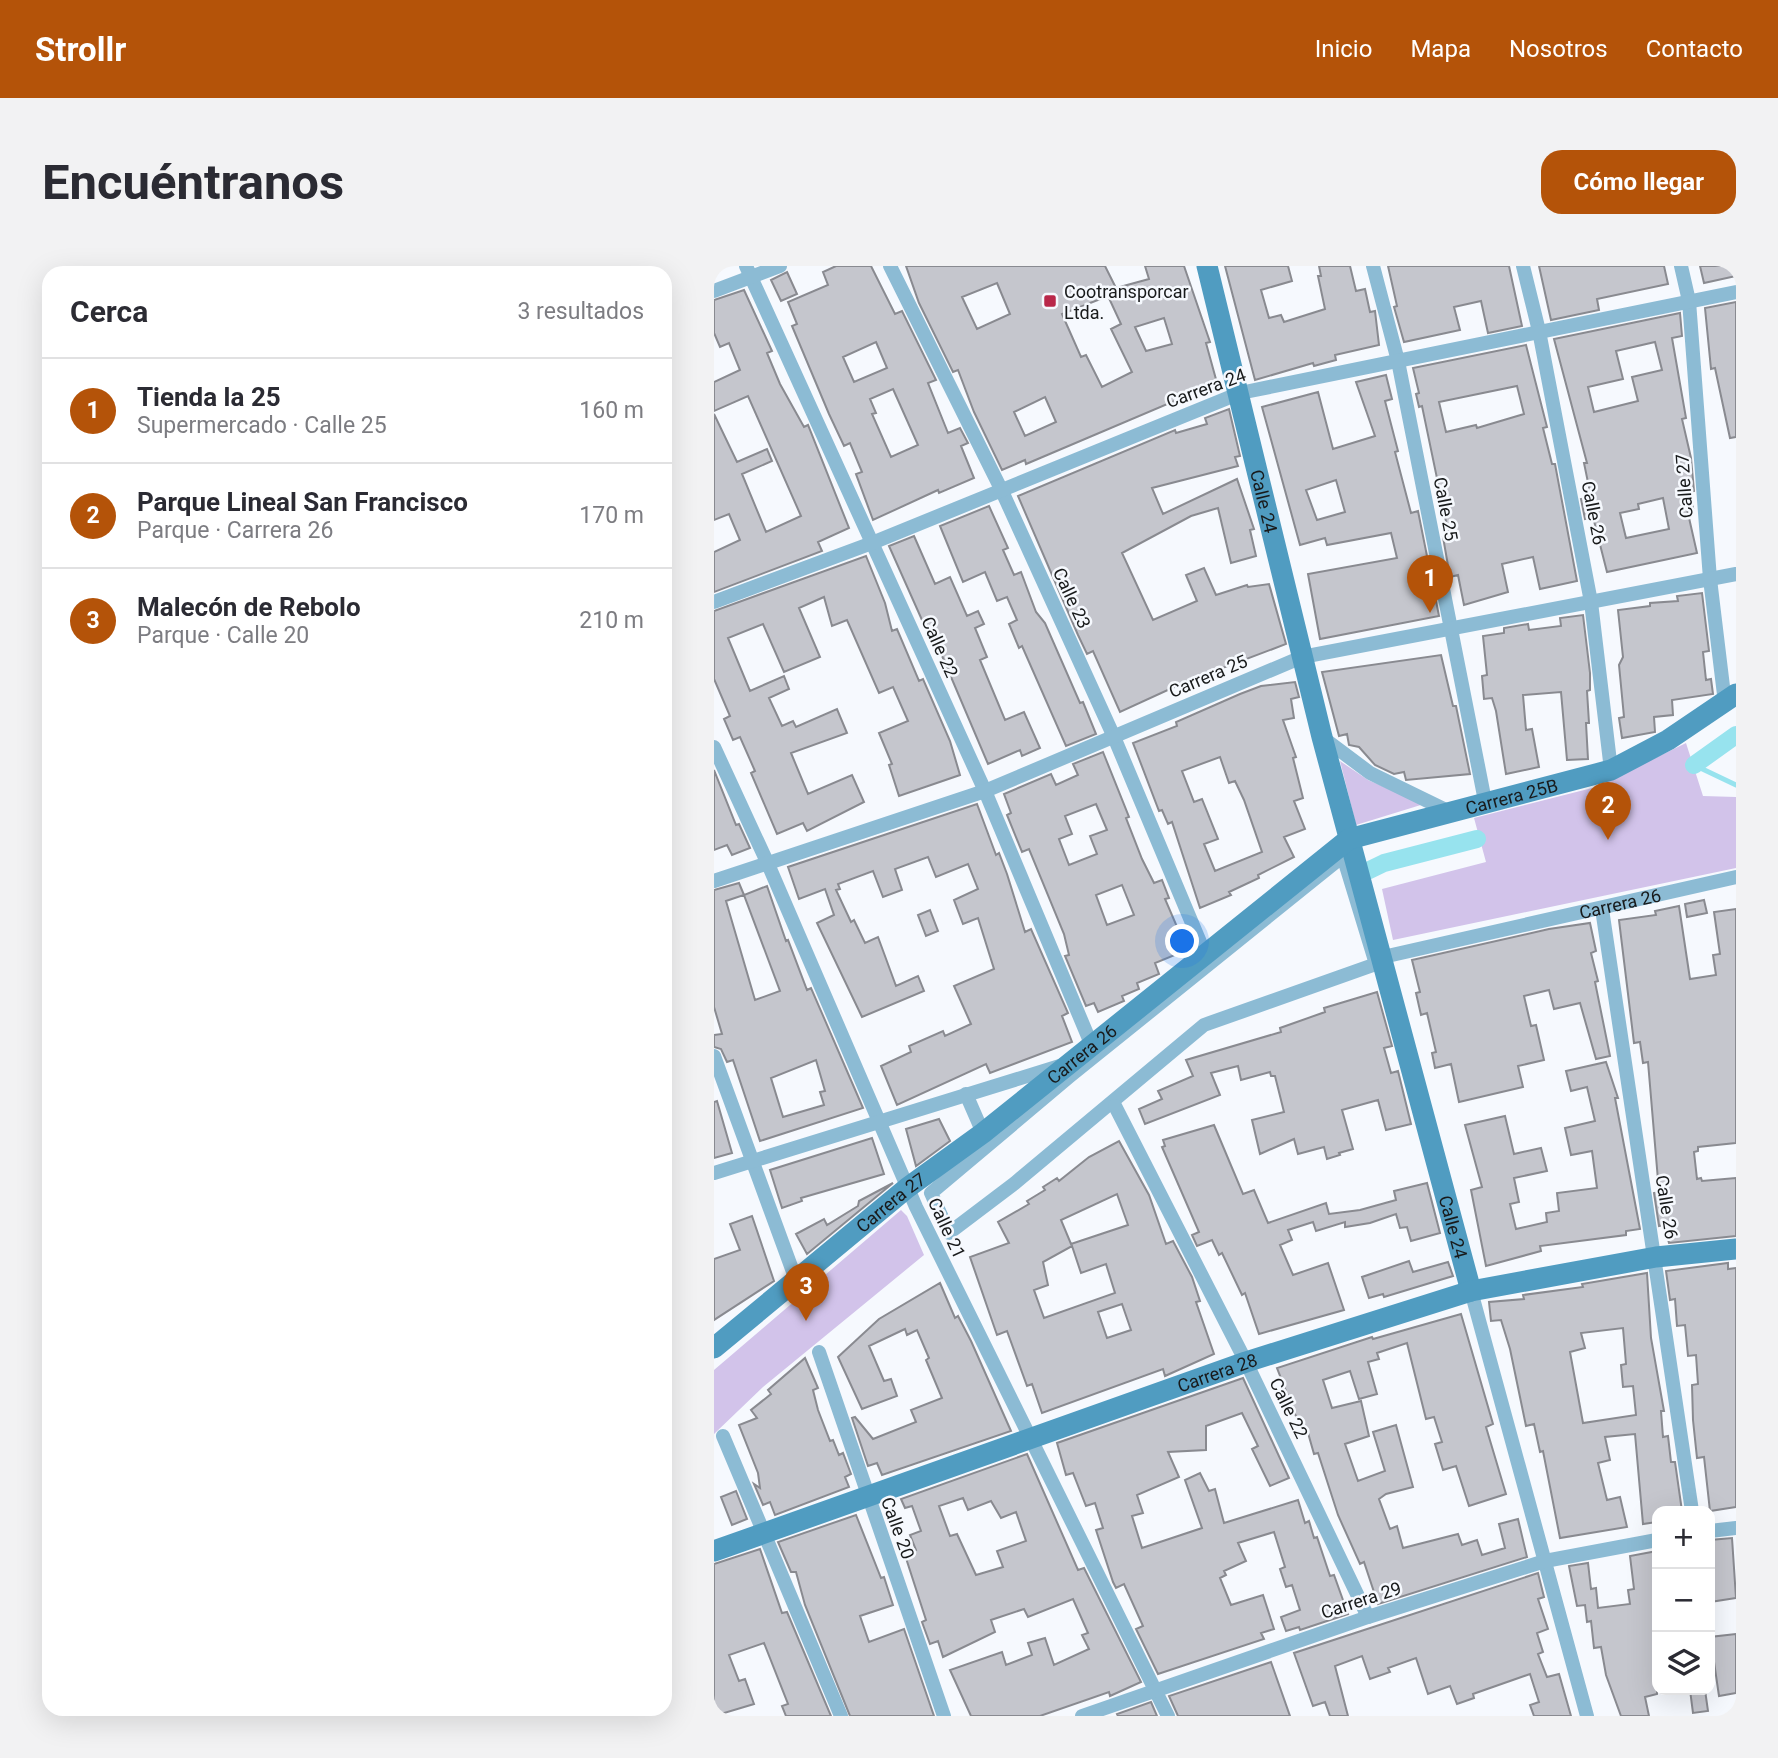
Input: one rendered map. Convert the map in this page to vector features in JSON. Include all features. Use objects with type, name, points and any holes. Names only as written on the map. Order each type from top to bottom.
[{"type":"street","points":[[714,291],[748,272],[780,266]]},
{"type":"street","name":"Calle 23","points":[[890,266],[1001,489],[1114,737],[1205,954]]},
{"type":"street","name":"Calle 24","points":[[1207,266],[1322,737],[1587,1716]]},
{"type":"street","name":"Calle 25","points":[[1373,266],[1398,361],[1485,802]]},
{"type":"street","name":"Calle 26","points":[[1523,266],[1539,331],[1591,602],[1611,770]]},
{"type":"street","name":"Calle 27","points":[[1681,266],[1689,301],[1710,579],[1730,699]]},
{"type":"street","name":"Calle 22","points":[[748,272],[985,790],[1092,1046]]},
{"type":"street","name":"Carrera 24","points":[[714,602],[872,543],[1240,393],[1736,292]]},
{"type":"street","name":"Carrera 25","points":[[714,881],[985,790],[1302,657],[1736,574]]},
{"type":"street","name":"Carrera 25B","points":[[1352,846],[1448,811],[1611,770],[1668,740],[1730,699]]},
{"type":"street","points":[[1322,737],[1370,774],[1448,811]]},
{"type":"street","name":"Calle 21","points":[[714,747],[768,864],[934,1246],[1168,1716]]},
{"type":"street","name":"Carrera 26","points":[[714,1173],[1071,1062],[1205,954],[1352,846]]},
{"type":"street","points":[[1343,856],[1382,963],[1204,1025],[1015,1183],[949,1233],[931,1193],[1070,1076],[1343,856]]},
{"type":"street","name":"Carrera 26","points":[[1207,1032],[1382,963],[1736,877]]},
{"type":"street","name":"Calle 26","points":[[1602,909],[1691,1506]]},
{"type":"street","points":[[714,1056],[796,1280]]},
{"type":"street","name":"Carrera 27","points":[[714,1348],[796,1280],[912,1198],[983,1133],[1071,1062]]},
{"type":"street","points":[[966,1094],[983,1133]]},
{"type":"street","name":"Calle 22","points":[[1115,1106],[1246,1362],[1368,1617]]},
{"type":"street","name":"Carrera 28","points":[[714,1551],[1246,1362],[1471,1291],[1656,1257],[1736,1249]]},
{"type":"street","name":"Calle 20","points":[[819,1352],[944,1716]]},
{"type":"street","points":[[723,1437],[841,1716]]},
{"type":"street","points":[[1715,1530],[1736,1528]]},
{"type":"street","name":"Carrera 29","points":[[1082,1716],[1368,1617],[1545,1561],[1652,1541]]},
{"type":"shaded area","points":[[1686,743],[1703,796],[1736,797],[1736,868],[1393,940],[1382,889],[1486,862],[1474,818],[1596,787]]},
{"type":"shaded area","points":[[1340,761],[1368,780],[1424,804],[1356,825]]},
{"type":"shaded area","points":[[901,1210],[907,1216],[924,1255],[763,1387],[714,1434],[714,1370]]},
{"type":"building","points":[[836,266],[871,266],[895,314],[902,311],[936,380],[928,383],[948,433],[960,428],[968,443],[961,446],[974,478],[939,493],[938,490],[873,520],[856,474],[862,472],[850,443],[844,446],[792,326],[797,324],[788,302],[828,285],[823,272]],"holes":[[[876,342],[887,368],[854,382],[843,357]],[[893,389],[918,445],[891,457],[872,414],[876,413],[870,399]]]},
{"type":"building","points":[[906,266],[1105,266],[1116,288],[1149,279],[1145,266],[1184,266],[1210,342],[1206,343],[1217,383],[1026,464],[1025,460],[1002,470],[974,412],[958,370],[953,372],[919,303]],"holes":[[[997,283],[1010,314],[977,329],[962,297]],[[1108,296],[1121,324],[1111,329],[1132,372],[1102,387],[1086,355],[1081,357],[1062,314]],[[1164,318],[1172,344],[1146,351],[1135,327]],[[1045,397],[1056,422],[1025,436],[1014,412]]]},
{"type":"building","points":[[1225,266],[1288,266],[1292,281],[1261,290],[1269,318],[1281,315],[1284,322],[1325,309],[1318,276],[1321,276],[1319,266],[1350,266],[1356,291],[1365,289],[1370,312],[1375,311],[1379,345],[1335,355],[1336,360],[1314,366],[1313,363],[1255,380]]},
{"type":"building","points":[[1388,266],[1509,266],[1522,326],[1488,333],[1481,301],[1454,307],[1460,330],[1404,342],[1394,307],[1397,306]]},
{"type":"building","points":[[1539,266],[1664,266],[1668,284],[1597,299],[1599,310],[1551,320]]},
{"type":"building","points":[[1700,266],[1736,266],[1736,276],[1704,283]]},
{"type":"building","points":[[787,272],[797,294],[781,301],[771,280]]},
{"type":"building","points":[[744,290],[772,351],[767,353],[780,384],[804,427],[808,425],[849,528],[818,542],[822,551],[714,592],[714,552],[740,540],[729,514],[714,520],[714,414],[737,462],[767,449],[772,461],[742,474],[766,532],[801,516],[748,396],[714,411],[714,382],[740,370],[729,343],[720,347],[714,333],[714,300]]},
{"type":"building","points":[[1736,302],[1736,437],[1730,438],[1715,368],[1711,369],[1705,308]]},
{"type":"building","points":[[1680,313],[1682,336],[1672,338],[1686,418],[1682,419],[1691,458],[1694,491],[1689,492],[1693,508],[1687,509],[1697,553],[1607,572],[1593,517],[1585,519],[1581,499],[1591,497],[1584,463],[1587,463],[1554,339]],"holes":[[[1655,342],[1662,370],[1632,377],[1638,401],[1594,412],[1588,387],[1623,379],[1616,351]],[[1663,498],[1669,529],[1626,538],[1620,513],[1639,509],[1638,504]]]},
{"type":"building","points":[[1526,345],[1547,427],[1543,428],[1552,464],[1555,464],[1577,581],[1540,589],[1533,557],[1502,564],[1508,592],[1464,605],[1458,575],[1450,577],[1443,537],[1449,536],[1422,406],[1419,407],[1416,394],[1419,393],[1413,368]],"holes":[[[1517,386],[1524,414],[1477,428],[1476,425],[1446,432],[1439,402]]]},
{"type":"building","points":[[1386,375],[1392,399],[1385,401],[1398,451],[1395,452],[1411,513],[1418,511],[1439,616],[1320,639],[1308,574],[1397,558],[1391,533],[1327,545],[1325,538],[1300,545],[1262,407],[1318,392],[1333,449],[1375,436],[1356,382]],"holes":[[[1336,480],[1345,512],[1317,520],[1306,490]]]},
{"type":"building","points":[[1229,409],[1240,456],[1235,457],[1238,466],[1152,488],[1163,514],[1237,479],[1254,529],[1250,530],[1256,556],[1231,563],[1218,508],[1191,516],[1122,553],[1153,620],[1197,601],[1186,575],[1204,568],[1216,595],[1247,585],[1269,584],[1286,644],[1183,683],[1120,712],[1093,651],[1087,654],[1078,635],[1018,496],[1175,430],[1176,433],[1207,424],[1205,418]]},
{"type":"building","points":[[989,506],[1008,548],[1003,550],[1014,575],[1021,572],[1036,612],[1045,623],[1096,734],[1066,746],[1022,646],[1019,648],[1009,624],[1017,620],[1007,597],[997,601],[985,572],[963,582],[940,526]]},
{"type":"building","points":[[914,536],[935,584],[950,577],[967,616],[978,611],[984,624],[975,628],[987,657],[980,660],[1005,720],[1024,712],[1040,748],[1022,756],[1020,750],[988,764],[937,644],[929,628],[926,629],[889,546]]},
{"type":"building","points":[[866,556],[885,603],[892,631],[897,629],[919,681],[923,679],[950,741],[960,775],[899,796],[889,765],[892,764],[879,733],[908,721],[893,687],[879,693],[847,620],[832,626],[824,597],[799,608],[820,657],[784,672],[763,624],[728,638],[750,691],[784,676],[789,689],[769,698],[782,726],[793,721],[796,727],[837,709],[847,733],[791,753],[808,794],[852,775],[864,802],[807,831],[803,823],[777,834],[751,773],[755,771],[740,737],[733,740],[724,719],[730,716],[714,679],[714,611]]},
{"type":"building","points":[[1702,593],[1709,651],[1703,652],[1706,680],[1711,679],[1713,694],[1672,700],[1673,715],[1654,717],[1655,732],[1622,738],[1619,718],[1624,717],[1619,665],[1623,657],[1618,610],[1650,606],[1650,603],[1678,601],[1677,596]]},
{"type":"building","points":[[1583,615],[1590,673],[1590,690],[1587,691],[1589,723],[1586,723],[1588,759],[1567,760],[1561,692],[1523,695],[1526,730],[1532,729],[1539,767],[1506,774],[1496,711],[1492,698],[1484,699],[1482,676],[1487,675],[1483,636],[1504,633],[1504,628],[1528,624],[1529,630],[1561,626],[1560,618]]},
{"type":"building","points":[[1441,655],[1453,706],[1456,706],[1470,774],[1406,780],[1404,772],[1394,774],[1375,765],[1359,747],[1349,745],[1347,734],[1339,736],[1322,672]]},
{"type":"building","points":[[1295,682],[1299,697],[1291,699],[1294,718],[1283,720],[1296,757],[1293,758],[1303,798],[1294,801],[1305,829],[1284,837],[1294,857],[1229,892],[1231,895],[1200,908],[1172,822],[1168,824],[1162,810],[1159,811],[1133,743],[1177,726],[1176,722],[1261,686]],"holes":[[[1220,757],[1229,783],[1235,781],[1262,852],[1215,871],[1204,844],[1218,839],[1202,799],[1194,802],[1182,771]]]},
{"type":"building","points":[[1103,752],[1129,817],[1126,818],[1142,859],[1154,883],[1162,880],[1169,898],[1165,899],[1187,950],[1155,963],[1159,974],[1137,983],[1139,989],[1122,996],[1124,1001],[1098,1012],[1094,1003],[1086,1006],[1065,956],[1069,955],[1064,934],[1029,849],[1022,852],[1007,815],[1011,813],[1004,794],[1051,774],[1056,785],[1078,775],[1073,764]],"holes":[[[1096,804],[1107,830],[1090,836],[1097,854],[1069,865],[1059,839],[1072,834],[1065,816]],[[1122,885],[1134,915],[1107,925],[1096,895]]]},
{"type":"building","points":[[714,770],[736,825],[739,824],[750,848],[732,855],[727,845],[714,850]]},
{"type":"building","points":[[977,804],[996,855],[999,853],[1007,874],[1025,932],[1031,929],[1068,1013],[1062,1016],[1072,1042],[990,1073],[986,1064],[897,1105],[881,1066],[911,1052],[909,1046],[943,1031],[945,1036],[971,1024],[954,986],[994,969],[978,918],[963,924],[954,900],[978,889],[968,864],[936,877],[928,857],[895,869],[902,890],[883,897],[873,871],[838,884],[840,889],[836,890],[851,922],[854,920],[865,943],[878,937],[896,986],[918,976],[924,991],[862,1017],[817,923],[834,915],[825,889],[799,899],[788,867]]},
{"type":"building","points":[[739,883],[744,895],[767,886],[807,990],[811,988],[863,1108],[760,1141],[733,1060],[727,1062],[721,1049],[714,1047],[714,1035],[722,1034],[714,1007],[714,890]],"holes":[[[744,895],[780,991],[755,1000],[726,901]],[[816,1060],[825,1091],[820,1092],[824,1105],[783,1117],[771,1078]]]},
{"type":"building","points":[[1704,900],[1707,913],[1687,917],[1685,904]]},
{"type":"building","points":[[1679,906],[1690,979],[1716,975],[1713,955],[1720,954],[1714,912],[1736,909],[1736,1143],[1698,1147],[1698,1151],[1694,1152],[1697,1179],[1701,1178],[1702,1181],[1736,1178],[1736,1236],[1669,1243],[1664,1225],[1659,1226],[1654,1193],[1659,1192],[1648,1062],[1643,1063],[1640,1042],[1634,1043],[1619,920],[1656,915],[1655,911]]},
{"type":"building","points":[[930,910],[938,931],[926,936],[918,915]]},
{"type":"building","points":[[1590,923],[1596,951],[1591,953],[1598,981],[1595,982],[1610,1056],[1596,1059],[1580,1003],[1554,1009],[1549,990],[1524,996],[1531,1026],[1536,1025],[1544,1060],[1518,1066],[1523,1087],[1459,1102],[1451,1064],[1435,1068],[1432,1053],[1436,1052],[1427,1013],[1421,1015],[1416,993],[1420,992],[1412,960],[1549,929]]},
{"type":"building","points":[[1377,992],[1392,1046],[1384,1048],[1391,1073],[1398,1071],[1411,1124],[1386,1130],[1378,1100],[1342,1110],[1353,1149],[1339,1153],[1340,1155],[1327,1159],[1324,1147],[1298,1154],[1294,1139],[1260,1154],[1252,1120],[1284,1112],[1275,1076],[1271,1076],[1270,1072],[1241,1080],[1238,1066],[1211,1073],[1220,1095],[1145,1124],[1139,1109],[1162,1099],[1158,1091],[1193,1076],[1186,1060],[1281,1032],[1280,1028],[1325,1012],[1324,1008]]},
{"type":"building","points":[[1606,1062],[1618,1098],[1615,1098],[1640,1229],[1626,1231],[1626,1235],[1540,1246],[1541,1251],[1486,1266],[1471,1190],[1482,1187],[1465,1125],[1505,1116],[1514,1154],[1541,1148],[1547,1171],[1514,1178],[1519,1202],[1510,1204],[1516,1229],[1547,1222],[1546,1213],[1559,1211],[1557,1193],[1597,1188],[1592,1151],[1571,1155],[1565,1128],[1595,1121],[1587,1087],[1571,1091],[1566,1071]]},
{"type":"building","points":[[717,1101],[732,1153],[714,1158],[714,1102]]},
{"type":"building","points":[[939,1119],[950,1141],[916,1166],[906,1129]]},
{"type":"building","points":[[1214,1125],[1243,1194],[1254,1190],[1268,1223],[1326,1203],[1329,1214],[1360,1210],[1396,1200],[1394,1191],[1427,1183],[1440,1233],[1411,1241],[1407,1227],[1400,1228],[1396,1214],[1370,1223],[1345,1227],[1345,1222],[1316,1231],[1313,1222],[1288,1230],[1292,1240],[1280,1245],[1293,1275],[1328,1263],[1344,1310],[1259,1334],[1245,1293],[1242,1295],[1222,1253],[1219,1255],[1212,1240],[1197,1246],[1192,1235],[1199,1232],[1162,1147],[1165,1146],[1163,1140]]},
{"type":"building","points":[[872,1138],[884,1174],[801,1198],[802,1201],[782,1208],[770,1170]]},
{"type":"building","points":[[1119,1141],[1149,1195],[1166,1244],[1173,1241],[1192,1277],[1200,1301],[1196,1302],[1214,1354],[1165,1376],[1163,1369],[1042,1413],[1032,1384],[1027,1386],[1007,1331],[997,1335],[970,1257],[1009,1243],[998,1222],[1029,1204],[1027,1201],[1045,1190],[1043,1187],[1057,1178],[1059,1181],[1089,1157]],"holes":[[[1117,1194],[1128,1225],[1071,1244],[1061,1220]],[[1072,1246],[1081,1273],[1106,1264],[1115,1293],[1044,1318],[1034,1290],[1048,1285],[1043,1262]],[[1122,1304],[1131,1330],[1107,1338],[1098,1312]]]},
{"type":"building","points":[[893,1183],[807,1254],[796,1234],[824,1219],[827,1225],[858,1206],[859,1201]]},
{"type":"building","points":[[752,1216],[774,1281],[714,1320],[714,1259],[740,1250],[730,1224]]},
{"type":"building","points":[[1409,1261],[1413,1272],[1448,1262],[1453,1276],[1384,1297],[1383,1294],[1369,1298],[1362,1277]]},
{"type":"building","points":[[1728,1263],[1728,1269],[1736,1268],[1736,1507],[1715,1510],[1715,1506],[1709,1506],[1704,1457],[1697,1458],[1693,1420],[1692,1385],[1698,1384],[1696,1355],[1688,1356],[1685,1325],[1677,1326],[1675,1299],[1670,1300],[1666,1271]]},
{"type":"building","points":[[1647,1273],[1651,1338],[1664,1411],[1661,1411],[1663,1437],[1668,1436],[1671,1462],[1675,1462],[1681,1506],[1652,1506],[1652,1523],[1643,1524],[1635,1434],[1605,1437],[1610,1460],[1598,1463],[1607,1500],[1620,1497],[1627,1527],[1560,1538],[1543,1451],[1540,1452],[1534,1424],[1526,1426],[1510,1349],[1501,1320],[1491,1321],[1489,1302],[1524,1299],[1523,1295],[1583,1287],[1582,1284]],"holes":[[[1623,1328],[1626,1364],[1621,1365],[1623,1387],[1633,1386],[1636,1415],[1583,1423],[1570,1352],[1585,1348],[1581,1333]]]},
{"type":"building","points":[[940,1283],[955,1318],[958,1316],[971,1341],[1011,1431],[882,1475],[877,1463],[868,1466],[852,1418],[855,1417],[873,1439],[916,1422],[911,1410],[942,1398],[926,1360],[929,1358],[917,1330],[907,1335],[905,1329],[869,1346],[884,1381],[891,1379],[897,1396],[862,1409],[838,1357],[879,1319]]},
{"type":"building","points":[[1461,1314],[1493,1424],[1486,1427],[1506,1494],[1469,1506],[1456,1466],[1443,1470],[1435,1444],[1442,1442],[1434,1417],[1426,1419],[1407,1343],[1377,1353],[1379,1359],[1368,1362],[1377,1394],[1359,1399],[1350,1371],[1323,1380],[1332,1408],[1361,1401],[1369,1436],[1345,1444],[1358,1481],[1385,1471],[1373,1432],[1396,1425],[1413,1487],[1386,1494],[1379,1499],[1390,1529],[1397,1526],[1403,1548],[1458,1534],[1462,1545],[1477,1540],[1482,1555],[1505,1548],[1499,1524],[1518,1519],[1527,1557],[1378,1604],[1364,1562],[1360,1564],[1338,1515],[1318,1453],[1314,1454],[1308,1433],[1303,1434],[1277,1368],[1372,1337],[1373,1339]]},
{"type":"building","points":[[805,1358],[818,1388],[813,1390],[830,1441],[833,1440],[839,1455],[843,1453],[851,1474],[845,1477],[849,1487],[775,1515],[770,1502],[763,1505],[754,1484],[760,1488],[758,1473],[739,1425],[757,1418],[751,1410],[771,1394],[768,1390]]},
{"type":"building","points":[[1243,1378],[1289,1478],[1270,1486],[1252,1449],[1258,1446],[1242,1413],[1206,1426],[1206,1450],[1168,1452],[1179,1477],[1137,1495],[1143,1513],[1132,1516],[1142,1548],[1202,1528],[1185,1480],[1200,1473],[1209,1491],[1215,1489],[1224,1523],[1298,1500],[1305,1523],[1309,1521],[1314,1538],[1317,1537],[1330,1576],[1334,1575],[1348,1614],[1300,1630],[1299,1627],[1286,1631],[1281,1617],[1300,1610],[1292,1585],[1286,1587],[1280,1569],[1285,1567],[1274,1532],[1238,1543],[1246,1561],[1224,1571],[1226,1575],[1220,1578],[1231,1605],[1263,1595],[1274,1629],[1261,1633],[1264,1639],[1158,1674],[1136,1629],[1143,1626],[1124,1584],[1116,1588],[1113,1582],[1096,1530],[1103,1528],[1095,1503],[1086,1506],[1073,1473],[1066,1475],[1057,1443]]},
{"type":"building","points":[[1027,1454],[1078,1570],[1084,1568],[1141,1682],[1110,1696],[1109,1692],[1040,1716],[971,1716],[950,1670],[1002,1652],[1006,1665],[1032,1655],[1028,1643],[1045,1638],[1054,1665],[1089,1649],[1082,1635],[1088,1633],[1073,1599],[1028,1617],[1024,1609],[991,1620],[995,1632],[943,1657],[938,1641],[930,1644],[922,1622],[926,1620],[905,1555],[916,1550],[910,1535],[921,1531],[912,1506],[905,1508],[901,1499]],"holes":[[[963,1498],[968,1510],[991,1501],[1001,1518],[1016,1512],[1026,1541],[997,1551],[1003,1567],[976,1575],[957,1534],[950,1536],[939,1506]]]},
{"type":"building","points":[[736,1491],[747,1519],[732,1525],[721,1497]]},
{"type":"building","points":[[856,1515],[881,1578],[884,1577],[893,1605],[860,1616],[869,1642],[904,1629],[934,1716],[850,1716],[805,1605],[796,1572],[791,1572],[778,1542]]},
{"type":"building","points":[[1732,1538],[1736,1598],[1715,1601],[1715,1540]]},
{"type":"building","points":[[760,1549],[782,1613],[787,1612],[831,1716],[786,1716],[782,1706],[788,1704],[764,1643],[729,1655],[739,1681],[745,1679],[754,1704],[714,1716],[714,1564]]},
{"type":"building","points":[[1652,1552],[1653,1695],[1645,1697],[1649,1716],[1621,1716],[1606,1675],[1601,1647],[1594,1648],[1591,1621],[1587,1622],[1585,1605],[1577,1606],[1569,1566],[1588,1563],[1591,1589],[1596,1588],[1598,1608],[1630,1604],[1628,1590],[1634,1589],[1630,1556]]},
{"type":"building","points":[[1538,1573],[1544,1597],[1538,1599],[1548,1629],[1537,1633],[1543,1652],[1538,1654],[1547,1677],[1559,1674],[1571,1716],[1534,1716],[1530,1705],[1539,1702],[1530,1674],[1473,1694],[1474,1698],[1457,1704],[1450,1686],[1428,1694],[1416,1658],[1388,1668],[1390,1672],[1370,1679],[1362,1656],[1335,1666],[1348,1716],[1330,1716],[1325,1702],[1313,1706],[1294,1653]]},
{"type":"building","points":[[1736,1634],[1736,1693],[1719,1696],[1715,1669],[1715,1636]]},
{"type":"building","points":[[1271,1662],[1290,1716],[1178,1716],[1169,1696]]},
{"type":"building","points":[[1691,1695],[1706,1695],[1708,1711],[1693,1713]]},
{"type":"building","points":[[1151,1702],[1157,1716],[1117,1714]]},
{"type":"waterway","points":[[1694,765],[1736,735]]},
{"type":"waterway","points":[[1694,765],[1736,785]]},
{"type":"waterway","points":[[1353,878],[1384,863],[1477,839]]},
{"type":"place","name":"Cootransporcar Ltda.","points":[[1050,301]]},
{"type":"place","name":"Tienda la 25","points":[[1430,613]]},
{"type":"place","name":"Parque Lineal San Francisco","points":[[1608,840]]},
{"type":"place","name":"Malecón de Rebolo","points":[[806,1321]]}]
